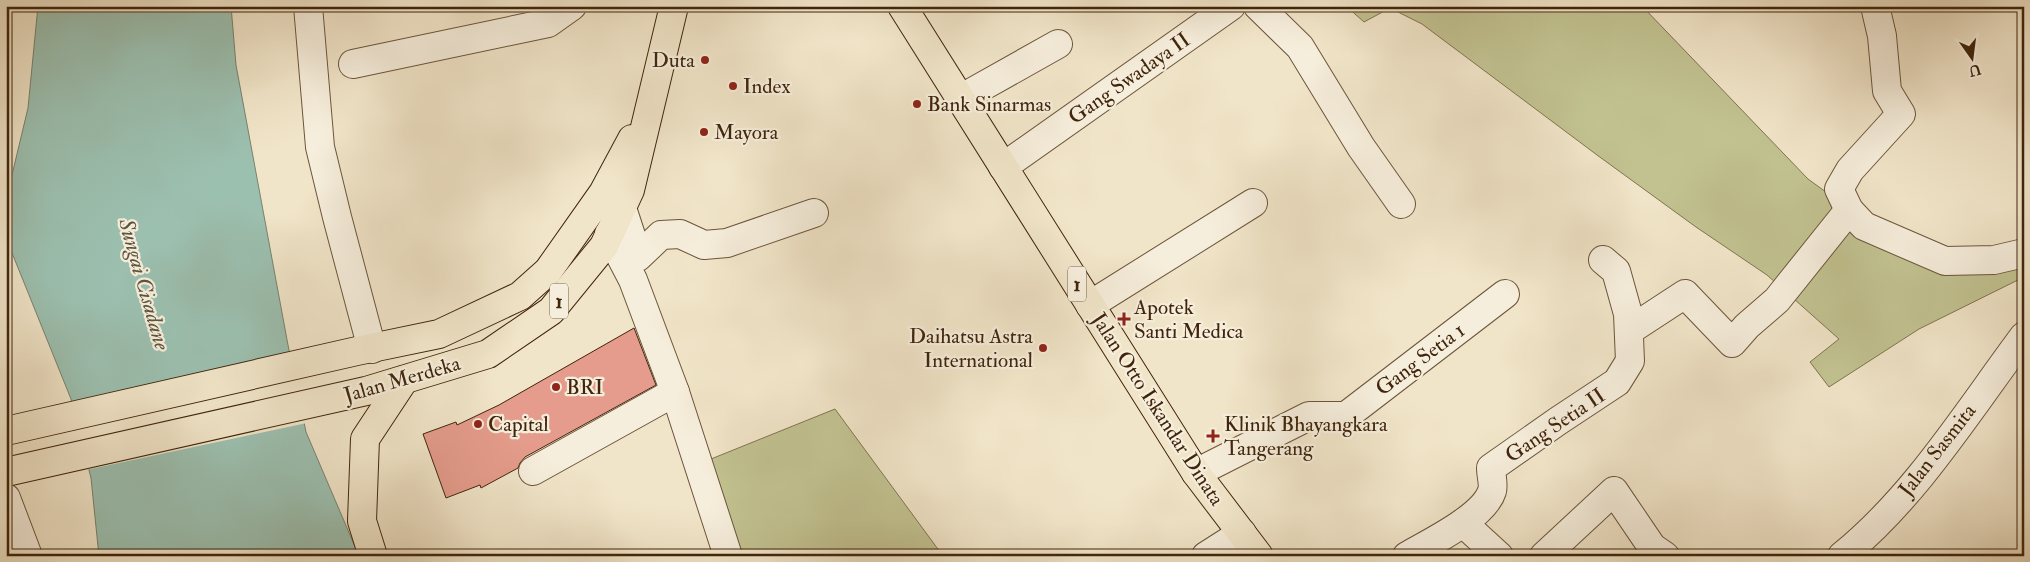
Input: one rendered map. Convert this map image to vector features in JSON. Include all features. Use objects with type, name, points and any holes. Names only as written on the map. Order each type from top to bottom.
[{"type":"main road","name":"Jalan Merdeka","points":[[12,470],[404,380],[488,354],[551,311],[604,246],[630,190],[674,6]]},
{"type":"main road","name":"Jalan Otto Iskandar Dinata","points":[[902,6],[1196,473],[1259,556]]},
{"type":"main road","name":"Jalan Merdeka","points":[[13,430],[439,334],[520,296],[548,271],[603,193],[648,109]]},
{"type":"main road","points":[[373,556],[362,521],[365,439],[404,380]]},
{"type":"street","points":[[308,6],[320,147],[364,350]]},
{"type":"street","points":[[353,64],[548,22],[572,6]]},
{"type":"street","name":"Gang Swadaya II","points":[[1003,167],[1231,6]]},
{"type":"street","points":[[1258,6],[1300,46],[1353,133],[1401,204]]},
{"type":"street","points":[[1875,6],[1882,36],[1887,91],[1901,114],[1850,170],[1838,189],[1849,210],[1864,226],[1944,261],[1994,260],[2024,253]]},
{"type":"street","points":[[960,99],[1058,44]]},
{"type":"street","points":[[1090,305],[1253,204]]},
{"type":"street","points":[[622,208],[638,257],[661,235],[680,234],[704,246],[727,243],[814,213]]},
{"type":"street","points":[[1630,330],[1685,294],[1732,343],[1778,300],[1849,210]]},
{"type":"street","points":[[610,234],[634,280],[675,392],[728,556]]},
{"type":"street","name":"Gang Setia II","points":[[1407,556],[1463,523],[1483,507],[1492,491],[1491,468],[1617,382],[1630,361],[1630,330],[1628,314],[1616,271],[1603,260]]},
{"type":"street","name":"Gang Setia 1","points":[[1196,473],[1309,416],[1346,416],[1505,294]]},
{"type":"street","name":"Jalan Sasmita","points":[[1842,556],[1868,535],[1922,474],[2024,336]]},
{"type":"street","points":[[534,471],[675,392]]},
{"type":"street","points":[[1544,556],[1614,491],[1652,547],[1665,556]]},
{"type":"street","points":[[6,498],[28,556]]},
{"type":"street","points":[[1463,523],[1498,556]]},
{"type":"street","points":[[1206,556],[1242,533]]},
{"type":"shaded area","points":[[1346,6],[1642,6],[1808,179],[1881,232],[1941,256],[2024,250],[2024,277],[1919,329],[1829,387],[1810,362],[1839,339],[1767,275],[1696,227],[1597,155],[1422,24],[1390,8],[1364,22]]},
{"type":"shaded area","points":[[835,409],[943,556],[739,556],[711,459]]},
{"type":"water","name":"Sungai Cisadane","points":[[38,6],[231,6],[236,65],[306,432],[359,556],[99,556],[91,478],[71,399],[6,238],[6,200],[28,108]]},
{"type":"pier","points":[[294,362],[307,423],[86,470],[71,409]]},
{"type":"building","points":[[634,328],[656,385],[525,457],[518,468],[481,488],[480,485],[446,498],[423,434],[456,422],[457,425],[499,405]]},
{"type":"place","name":"Duta","points":[[705,60]]},
{"type":"place","name":"Index","points":[[733,86]]},
{"type":"place","name":"Bank Sinarmas","points":[[917,104]]},
{"type":"place","name":"Mayora","points":[[704,132]]},
{"type":"place","name":"Apotek Santi Medica","points":[[1124,319]]},
{"type":"place","name":"Daihatsu Astra International","points":[[1043,348]]},
{"type":"place","name":"BRI","points":[[556,387]]},
{"type":"place","name":"Capital","points":[[478,424]]},
{"type":"place","name":"Klinik Bhayangkara Tangerang","points":[[1213,436]]}]
